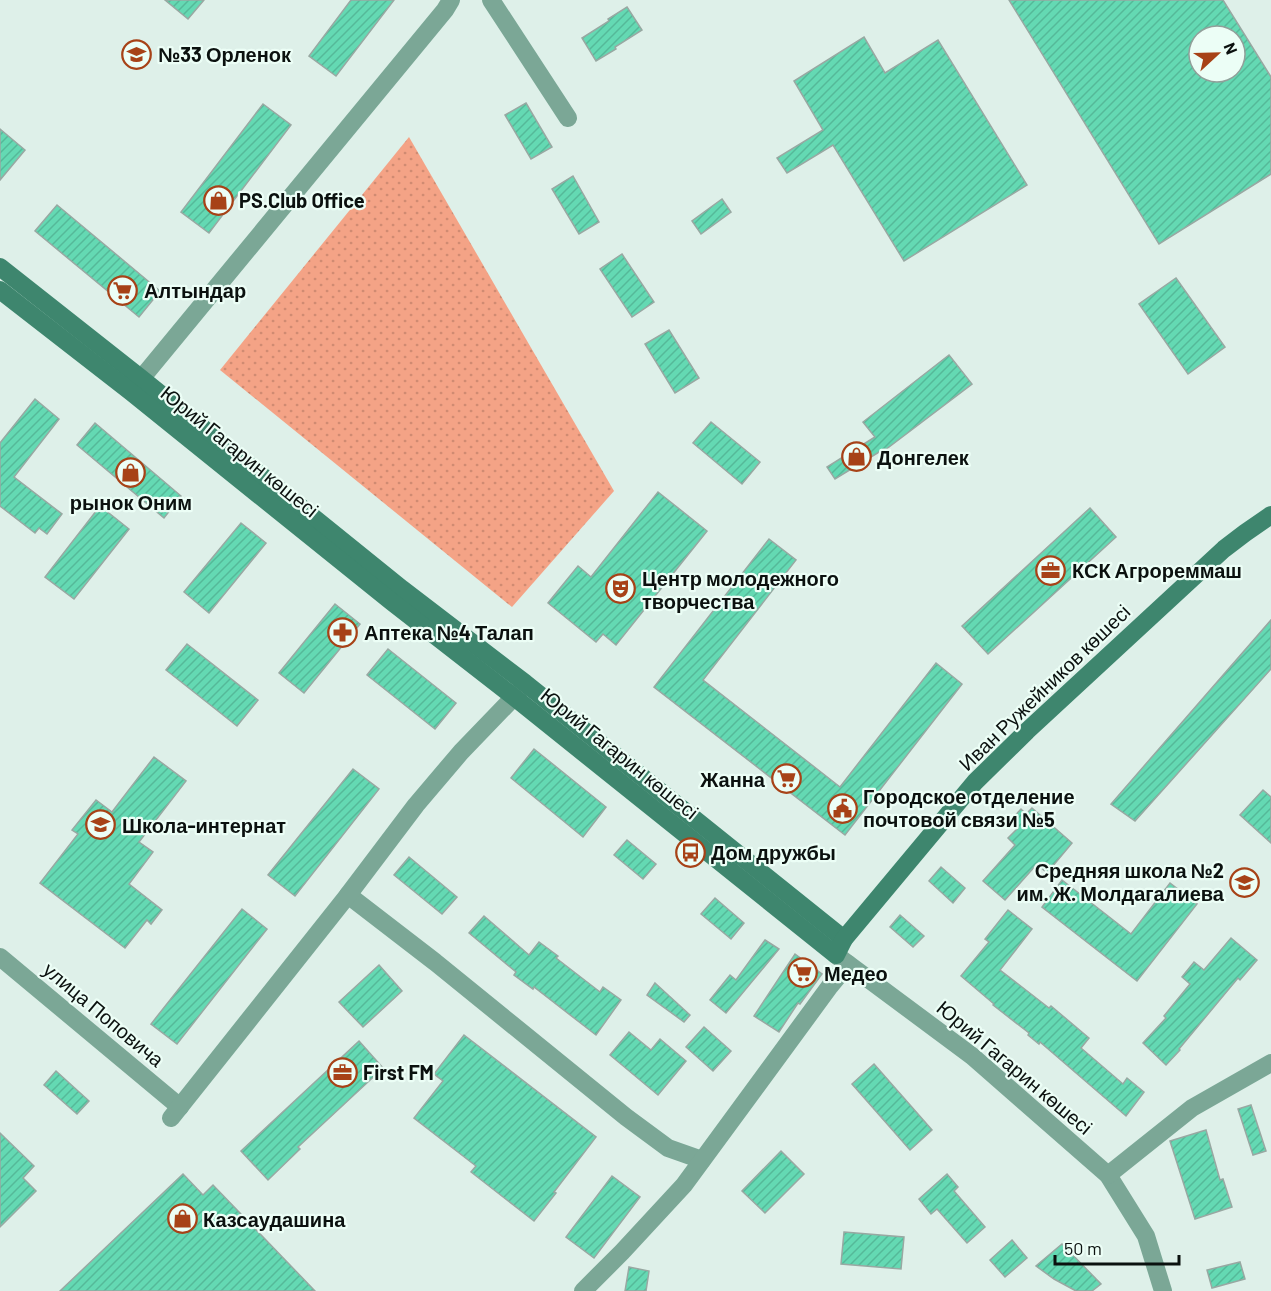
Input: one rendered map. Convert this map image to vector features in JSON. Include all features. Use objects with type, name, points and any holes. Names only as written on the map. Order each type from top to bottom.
[{"type":"main road","name":"Юрий Гагарин көшесі","points":[[0,267],[392,602],[519,690],[843,952]]},
{"type":"main road","name":"Юрий Гагарин көшесі","points":[[0,290],[136,385]]},
{"type":"main road","name":"Иван Ружейников көшесі","points":[[843,952],[975,782],[1224,549],[1271,515]]},
{"type":"street","points":[[136,385],[446,10],[451,0]]},
{"type":"street","points":[[491,0],[568,118]]},
{"type":"street","points":[[519,690],[461,752],[416,805],[348,895],[435,962],[626,1117],[668,1148],[702,1160]]},
{"type":"street","name":"улица Поповича","points":[[0,957],[176,1112],[348,895]]},
{"type":"street","points":[[583,1291],[684,1185],[830,986],[843,952]]},
{"type":"street","name":"Юрий Гагарин көшесі","points":[[843,952],[972,1056],[1107,1175],[1146,1236],[1164,1291]]},
{"type":"street","points":[[1107,1175],[1192,1108],[1271,1063]]},
{"type":"shaded area","points":[[409,137],[614,491],[512,607],[220,370]]},
{"type":"building","points":[[165,0],[204,0],[188,19]]},
{"type":"building","points":[[351,0],[394,0],[336,76],[309,56]]},
{"type":"building","points":[[1009,0],[1223,0],[1238,24],[1187,24],[1187,84],[1247,84],[1247,38],[1271,77],[1271,174],[1159,244]]},
{"type":"building","points":[[627,7],[642,30],[596,61],[582,38]]},
{"type":"building","points":[[864,37],[885,73],[938,40],[1027,185],[904,261],[833,145],[787,173],[777,158],[823,130],[794,81]]},
{"type":"building","points":[[526,103],[552,147],[531,159],[505,115]]},
{"type":"building","points":[[263,104],[291,125],[209,233],[181,212]]},
{"type":"building","points":[[0,129],[25,150],[0,180]]},
{"type":"building","points":[[573,176],[599,222],[579,234],[552,189]]},
{"type":"building","points":[[722,199],[731,212],[701,234],[692,221]]},
{"type":"building","points":[[57,205],[160,291],[139,317],[35,231]]},
{"type":"building","points":[[622,254],[654,302],[632,317],[600,269]]},
{"type":"building","points":[[1176,278],[1225,347],[1188,374],[1139,304]]},
{"type":"building","points":[[669,330],[699,378],[675,393],[645,344]]},
{"type":"building","points":[[949,355],[972,384],[885,450],[835,479],[827,467],[875,437],[863,422]]},
{"type":"building","points":[[35,399],[59,419],[14,477],[62,514],[47,534],[39,528],[35,533],[0,506],[0,443]]},
{"type":"building","points":[[711,422],[760,462],[742,484],[693,443]]},
{"type":"building","points":[[95,423],[181,496],[164,518],[77,445]]},
{"type":"building","points":[[658,492],[707,531],[616,645],[603,634],[596,642],[548,603],[578,566],[591,577]]},
{"type":"building","points":[[100,506],[129,529],[74,599],[45,577]]},
{"type":"building","points":[[1090,508],[1116,537],[988,654],[962,626]]},
{"type":"building","points":[[241,523],[266,543],[209,613],[184,592]]},
{"type":"building","points":[[769,539],[796,560],[703,680],[840,787],[936,663],[962,684],[845,835],[654,687]]},
{"type":"building","points":[[335,604],[360,624],[304,693],[279,673]]},
{"type":"building","points":[[1271,620],[1271,669],[1135,821],[1111,804]]},
{"type":"building","points":[[187,644],[258,700],[237,726],[166,670]]},
{"type":"building","points":[[388,649],[456,703],[435,729],[367,675]]},
{"type":"building","points":[[534,749],[606,807],[583,837],[511,778]]},
{"type":"building","points":[[154,757],[186,781],[139,842],[153,852],[129,884],[162,910],[151,924],[147,920],[125,948],[40,883],[78,834],[72,830],[96,800],[112,812]]},
{"type":"building","points":[[353,769],[379,789],[295,896],[268,875]]},
{"type":"building","points":[[1263,790],[1271,797],[1271,843],[1240,815]]},
{"type":"building","points":[[1032,808],[1072,843],[1047,873],[1037,864],[1005,900],[983,881],[1015,845],[1008,838],[1018,828],[1010,821],[1021,809],[1026,814]]},
{"type":"building","points":[[627,840],[656,864],[643,879],[614,855]]},
{"type":"building","points":[[409,857],[457,897],[442,914],[394,875]]},
{"type":"building","points":[[941,867],[965,888],[953,903],[929,881]]},
{"type":"building","points":[[1062,880],[1131,934],[1170,883],[1197,904],[1137,981],[1042,907]]},
{"type":"building","points":[[715,898],[744,923],[731,939],[701,914]]},
{"type":"building","points":[[242,909],[267,929],[177,1044],[151,1024]]},
{"type":"building","points":[[1008,910],[1032,929],[1000,970],[1049,1008],[1051,1006],[1089,1038],[1081,1048],[1123,1084],[1127,1078],[1144,1092],[1126,1116],[961,976],[989,942],[985,939]]},
{"type":"building","points":[[900,915],[924,936],[913,947],[890,927]]},
{"type":"building","points":[[484,916],[529,955],[539,942],[600,992],[603,987],[621,1000],[596,1035],[534,987],[533,989],[514,975],[516,972],[469,933]]},
{"type":"building","points":[[1231,938],[1257,960],[1240,980],[1238,978],[1166,1065],[1143,1043],[1166,1018],[1164,1016],[1190,984],[1182,977],[1194,962],[1204,970]]},
{"type":"building","points":[[765,940],[779,949],[726,1013],[710,1000],[730,975],[736,980]]},
{"type":"building","points":[[795,954],[822,974],[800,1004],[798,1003],[779,1032],[754,1016]]},
{"type":"building","points":[[379,965],[402,991],[363,1027],[339,1002]]},
{"type":"building","points":[[655,983],[690,1015],[684,1022],[647,995]]},
{"type":"building","points":[[704,1027],[731,1051],[713,1071],[686,1047]]},
{"type":"building","points":[[629,1032],[651,1050],[660,1039],[686,1061],[658,1095],[610,1055]]},
{"type":"building","points":[[464,1035],[596,1137],[534,1221],[471,1172],[476,1166],[414,1118],[443,1081],[434,1074]]},
{"type":"building","points":[[359,1041],[383,1068],[298,1147],[300,1149],[268,1180],[241,1151]]},
{"type":"building","points":[[874,1064],[932,1130],[910,1150],[852,1084]]},
{"type":"building","points":[[56,1071],[89,1101],[77,1114],[44,1085]]},
{"type":"building","points":[[1251,1105],[1266,1151],[1253,1155],[1238,1109]]},
{"type":"building","points":[[1206,1130],[1220,1180],[1223,1179],[1232,1207],[1195,1219],[1170,1141]]},
{"type":"building","points":[[0,1133],[34,1166],[23,1178],[36,1191],[0,1227]]},
{"type":"building","points":[[781,1151],[804,1174],[765,1213],[742,1191]]},
{"type":"building","points":[[183,1174],[203,1195],[213,1185],[315,1291],[60,1291]]},
{"type":"building","points":[[947,1174],[958,1187],[954,1191],[985,1227],[967,1243],[937,1209],[931,1214],[919,1199]]},
{"type":"building","points":[[612,1176],[640,1197],[594,1258],[566,1237]]},
{"type":"building","points":[[844,1232],[904,1237],[901,1269],[841,1264]]},
{"type":"building","points":[[1012,1240],[1027,1258],[1005,1277],[990,1260]]},
{"type":"building","points":[[1062,1244],[1101,1284],[1092,1291],[1076,1291],[1036,1266]]},
{"type":"building","points":[[1240,1262],[1245,1279],[1212,1288],[1207,1270]]},
{"type":"building","points":[[629,1267],[649,1271],[646,1291],[625,1291]]},
{"type":"place","name":"№33 Орленок","points":[[137,54]]},
{"type":"place","name":"PS.Club Office","points":[[218,200]]},
{"type":"place","name":"Алтындар","points":[[123,290]]},
{"type":"place","name":"Донгелек","points":[[856,457]]},
{"type":"place","name":"рынок Оним","points":[[131,472]]},
{"type":"place","name":"КСК Агрореммаш","points":[[1051,570]]},
{"type":"place","name":"Центр молодежного творчества","points":[[621,589]]},
{"type":"place","name":"Аптека №4 Талап","points":[[343,632]]},
{"type":"place","name":"Жанна","points":[[786,779]]},
{"type":"place","name":"Городское отделение почтовой связи №5","points":[[842,808]]},
{"type":"place","name":"Школа-интернат","points":[[101,825]]},
{"type":"place","name":"Дом дружбы","points":[[690,852]]},
{"type":"place","name":"Средняя школа №2 им. Ж. Молдагалиева","points":[[1245,882]]},
{"type":"place","name":"Медео","points":[[803,973]]},
{"type":"place","name":"First FM","points":[[342,1072]]},
{"type":"place","name":"Казсаудашина","points":[[182,1219]]}]
